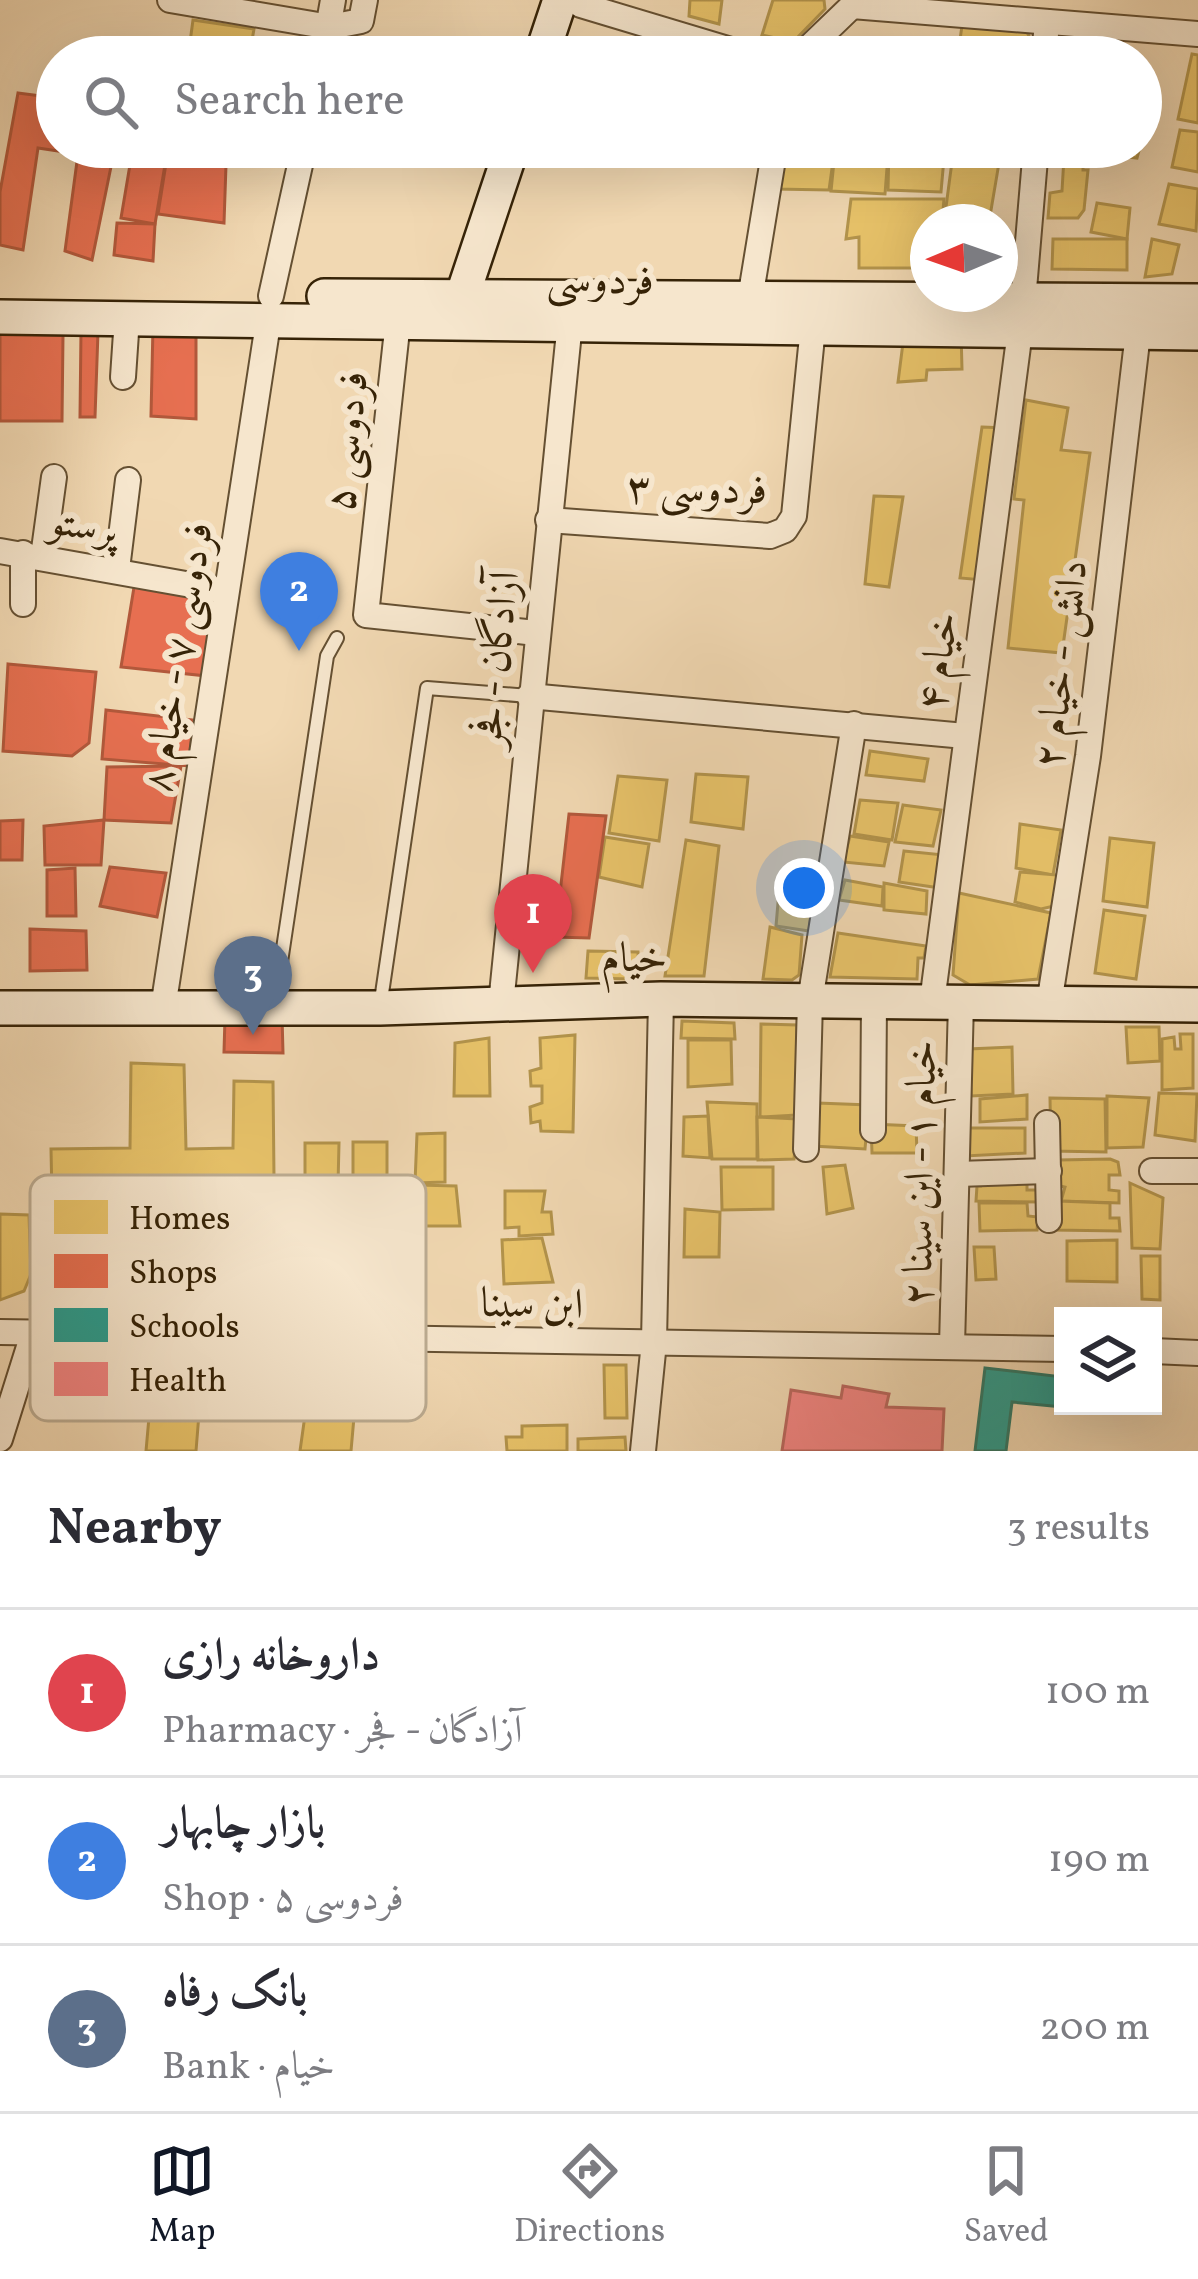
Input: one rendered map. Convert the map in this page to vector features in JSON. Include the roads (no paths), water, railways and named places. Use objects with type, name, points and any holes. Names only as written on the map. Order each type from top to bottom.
[{"type":"street","points":[[170,0],[330,27],[361,21],[365,0]]},
{"type":"street","points":[[328,36],[333,0]]},
{"type":"street","points":[[555,36],[575,2]]},
{"type":"street","points":[[568,36],[575,2]]},
{"type":"street","points":[[575,2],[686,36]]},
{"type":"street","points":[[820,36],[852,3],[1198,34]]},
{"type":"street","points":[[1045,36],[1046,22]]},
{"type":"street","name":"فردوسی ۷ - خیام ۸","points":[[163,1008],[270,307],[300,168]]},
{"type":"street","points":[[474,297],[507,168]]},
{"type":"street","points":[[474,297],[526,168]]},
{"type":"street","points":[[750,299],[772,168]]},
{"type":"street","name":"خیام ۴","points":[[946,1002],[965,736],[1022,316],[1034,168]]},
{"type":"street","name":"فردوسی","points":[[0,296],[270,307],[398,321],[813,327],[1198,301]]},
{"type":"street","name":"فردوسی","points":[[0,317],[127,318],[474,297],[750,299],[1022,316],[1138,333],[1198,333]]},
{"type":"street","points":[[123,377],[127,318]]},
{"type":"street","name":"فردوسی ۵","points":[[398,321],[366,615],[536,633]]},
{"type":"street","name":"آزادگان - فجر","points":[[501,1004],[570,322]]},
{"type":"street","name":"فردوسی ۳","points":[[548,520],[770,536],[785,530],[794,516],[813,327]]},
{"type":"street","name":"دانش - خیام ۲","points":[[1049,1004],[1088,756],[1138,333]]},
{"type":"street","points":[[23,604],[22,554],[54,477]]},
{"type":"street","points":[[117,569],[128,480]]},
{"type":"street","name":"پرستو","points":[[22,554],[225,591]]},
{"type":"street","points":[[529,696],[965,736]]},
{"type":"street","points":[[806,1149],[810,1001],[854,724]]},
{"type":"street","points":[[643,1451],[654,1342],[661,999]]},
{"type":"street","name":"خیام","points":[[0,1008],[380,1008],[661,999],[1198,1005]]},
{"type":"street","points":[[873,1130],[874,1001]]},
{"type":"street","name":"خیام ۱ - این سینا ۲","points":[[946,1002],[958,1174],[952,1346]]},
{"type":"street","points":[[1047,1123],[1048,1220]]},
{"type":"street","points":[[958,1174],[1048,1171]]},
{"type":"street","points":[[1152,1171],[1198,1172]]},
{"type":"street","name":"ابن سینا","points":[[0,1333],[30,1334]]},
{"type":"street","name":"ابن سینا","points":[[426,1339],[1054,1349]]},
{"type":"street","points":[[0,1439],[30,1344]]},
{"type":"street","points":[[1162,1352],[1198,1353]]},
{"type":"lane","points":[[247,1008],[254,969],[281,962],[327,656],[337,638]]},
{"type":"lane","points":[[380,1008],[427,688],[529,696]]},
{"type":"place","name":"بازار چابهار","points":[[299,651]]},
{"type":"place","name":"داروخانه رازی","points":[[533,973]]},
{"type":"place","name":"بانک رفاه","points":[[253,1035]]}]
